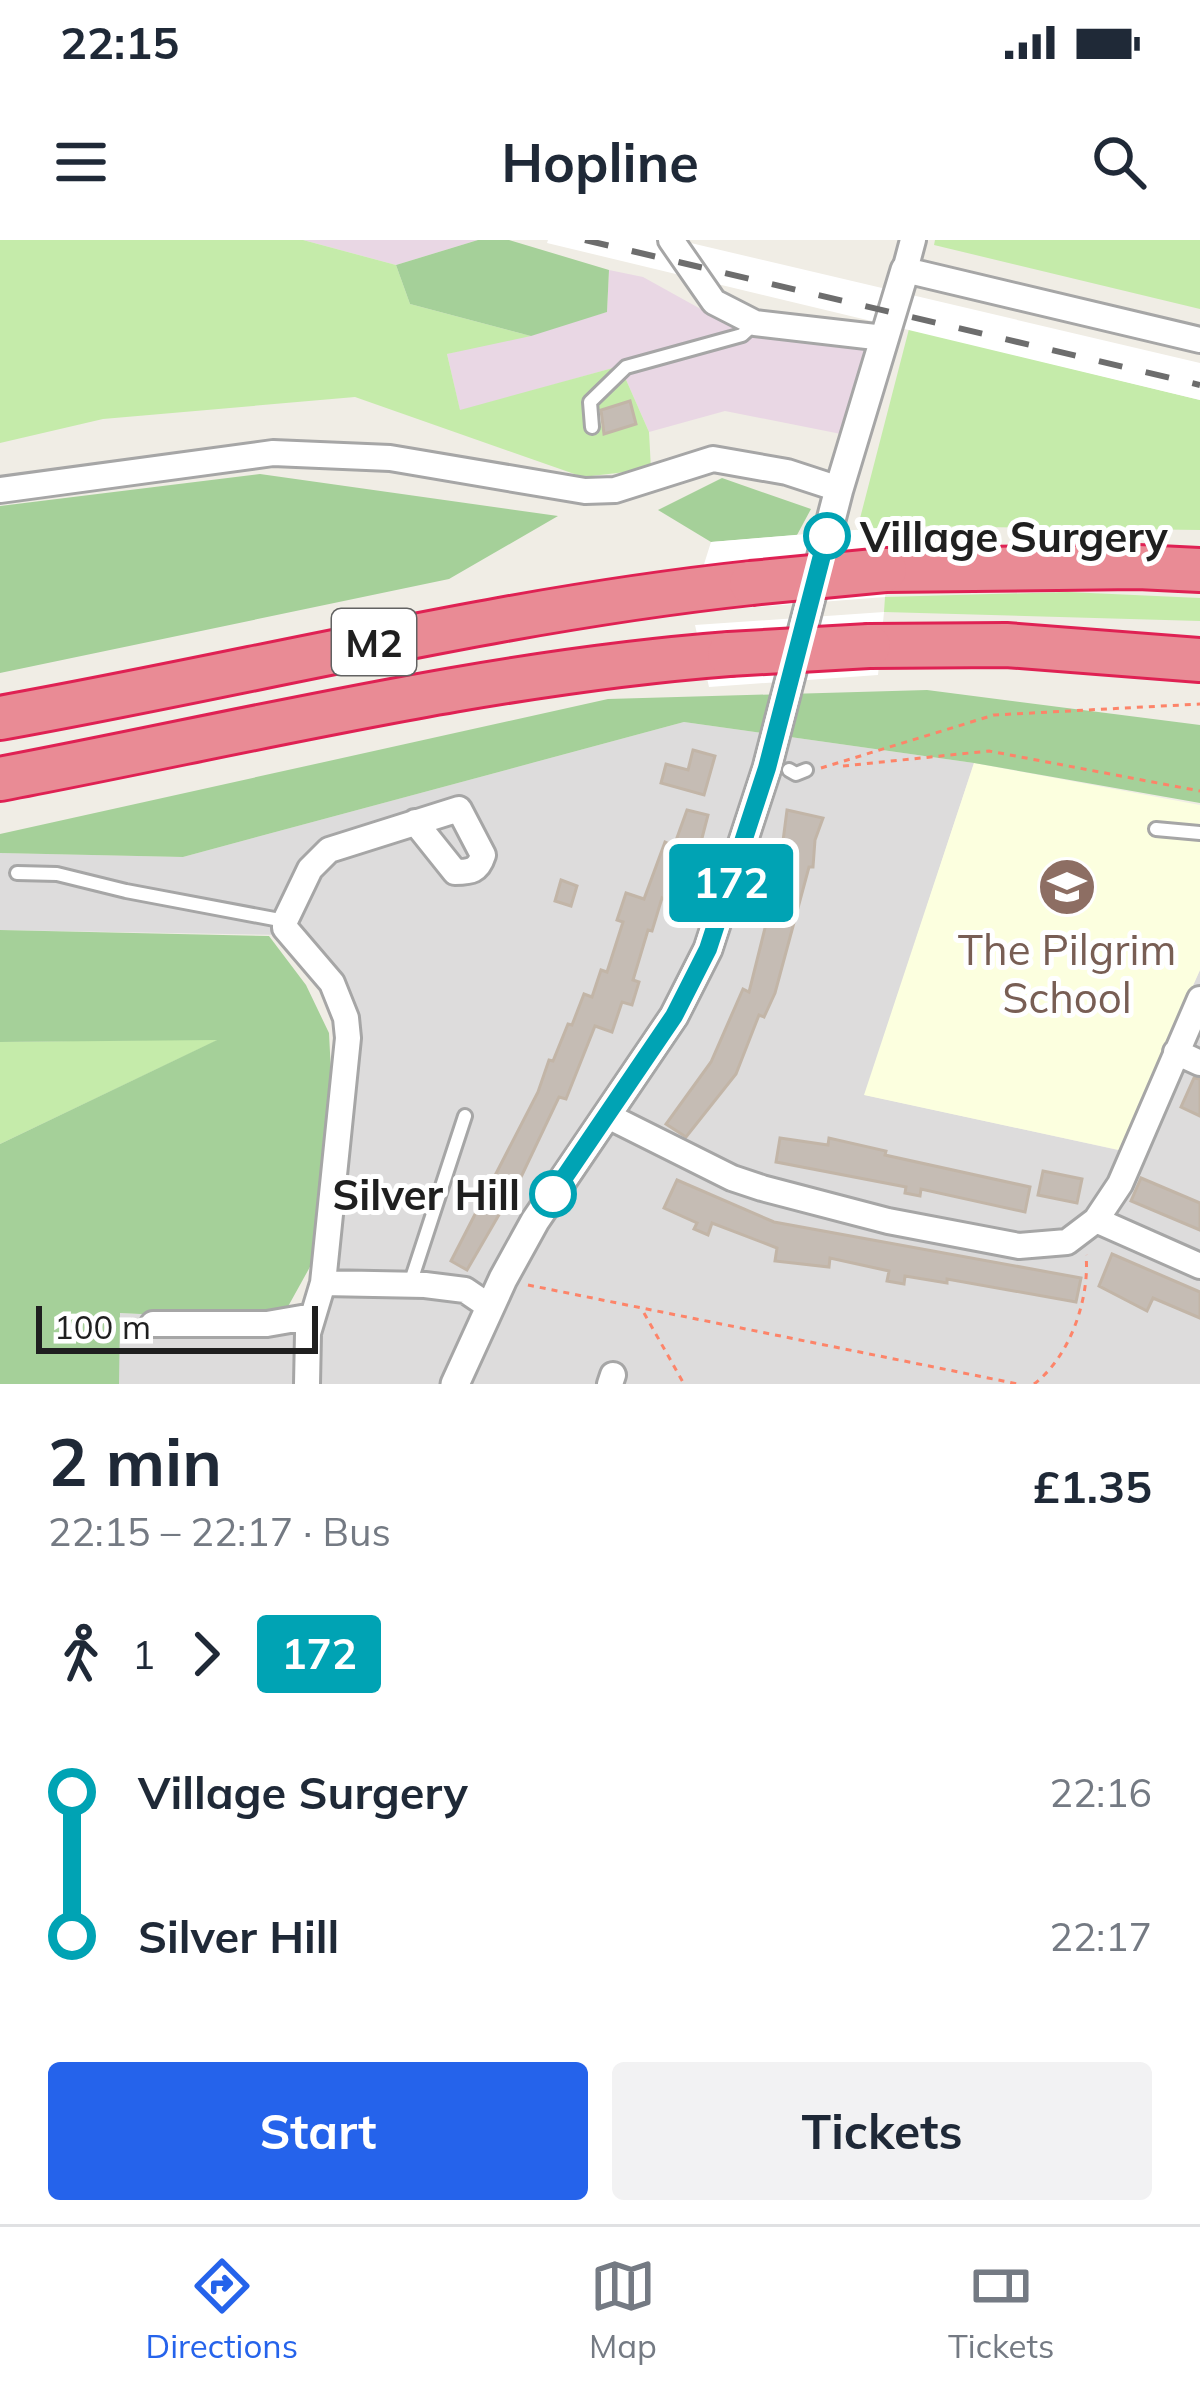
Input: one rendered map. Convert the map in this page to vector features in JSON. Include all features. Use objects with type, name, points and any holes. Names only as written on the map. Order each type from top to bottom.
[{"type":"highway","name":"M2","points":[[0,718],[459,625],[636,595],[885,570],[1138,566],[1200,570]]},
{"type":"highway","name":"M2","points":[[0,779],[461,687],[586,668],[869,646],[1006,645],[1200,660]]},
{"type":"street","points":[[671,240],[714,302],[755,323],[884,338]]},
{"type":"street","points":[[455,1384],[535,1221],[674,1016],[718,926],[767,768],[839,489],[913,240]]},
{"type":"street","points":[[904,270],[1200,340]]},
{"type":"street","points":[[0,490],[273,453],[390,458],[585,491],[615,490],[713,459],[788,472],[839,489]]},
{"type":"street","points":[[308,1384],[308,1333],[323,1283],[348,1038],[346,1018],[332,983],[288,935],[284,921],[310,869],[329,850],[415,822]]},
{"type":"street","points":[[606,1115],[732,1178],[889,1221],[1018,1246],[1067,1242],[1090,1225],[1120,1184],[1188,1058],[1200,999]]},
{"type":"street","points":[[1090,1225],[1200,1266]]},
{"type":"street","points":[[323,1283],[465,1290],[490,1306]]},
{"type":"street","points":[[153,1324],[268,1324],[313,1316]]},
{"type":"lane","points":[[592,427],[590,401],[626,368],[742,335],[755,323]]},
{"type":"lane","points":[[789,770],[796,774],[806,770]]},
{"type":"lane","points":[[1156,829],[1200,833]]},
{"type":"lane","points":[[17,873],[57,874],[284,921]]},
{"type":"lane","points":[[410,1285],[466,1116]]},
{"type":"path","points":[[836,766],[994,715],[1200,704]]},
{"type":"path","points":[[806,770],[989,751],[1200,790]]},
{"type":"path","points":[[1034,1384],[1050,1372],[1072,1330],[1088,1275],[1090,1225]]},
{"type":"path","points":[[503,1280],[1018,1384]]},
{"type":"path","points":[[643,1310],[684,1384]]},
{"type":"shaded area","points":[[303,240],[478,240],[396,265]]},
{"type":"shaded area","points":[[609,270],[643,277],[735,328],[865,349],[841,434],[725,411],[649,432],[620,366],[460,411],[447,354],[607,312]]},
{"type":"shaded area","points":[[684,722],[974,763],[865,1095],[1118,1150],[1200,970],[1200,1384],[119,1384],[119,1313],[280,1321],[317,1305],[346,1018],[288,935],[0,930],[0,853],[183,857]]},
{"type":"shaded area","name":"The Pilgrim School","points":[[974,763],[1200,805],[1200,970],[1119,1150],[864,1095]]},
{"type":"green space","points":[[0,240],[303,240],[396,265],[410,304],[531,336],[447,354],[460,410],[620,366],[649,432],[651,469],[583,477],[355,397],[103,419],[0,443]],"holes":[[[629,402],[636,424],[604,434],[597,411]]]},
{"type":"green space","points":[[478,240],[509,240],[609,270],[607,312],[531,336],[410,304],[396,265]]},
{"type":"green space","points":[[935,240],[1200,240],[1200,309],[934,245]]},
{"type":"green space","points":[[909,329],[1200,400],[1200,530],[902,526],[857,530]]},
{"type":"green space","points":[[260,474],[558,516],[449,579],[0,673],[0,506]]},
{"type":"green space","points":[[722,478],[811,509],[797,535],[711,542],[658,510]]},
{"type":"green space","points":[[1068,592],[1200,598],[1200,621],[884,612],[885,597]]},
{"type":"green space","points":[[927,690],[1200,725],[1200,803],[974,763],[684,722],[183,857],[0,853],[0,834],[608,699]]},
{"type":"green space","points":[[0,930],[269,936],[306,985],[329,1033],[333,1112],[311,1265],[280,1321],[120,1313],[119,1384],[0,1384],[0,1144],[217,1040],[0,1042]]},
{"type":"green space","points":[[220,1039],[0,1144],[0,1042]]},
{"type":"pier","points":[[678,240],[1200,363],[1200,400],[547,243]]},
{"type":"pier","points":[[902,526],[885,597],[689,612],[711,542]]},
{"type":"pier","points":[[884,612],[878,675],[709,687],[695,625]]},
{"type":"building","points":[[630,401],[636,424],[604,434],[601,410]]},
{"type":"building","points":[[693,750],[715,756],[704,795],[661,783],[666,764],[688,770]]},
{"type":"building","points":[[687,810],[708,815],[701,842],[690,840],[668,901],[662,898],[652,931],[648,930],[633,980],[639,982],[632,1005],[622,1002],[612,1032],[595,1026],[566,1099],[559,1097],[522,1175],[467,1270],[451,1261],[584,994],[592,997],[601,970],[607,972],[623,922],[617,920],[626,893],[644,899],[665,842],[674,846]]},
{"type":"building","points":[[787,810],[823,818],[775,993],[764,1017],[759,1015],[736,1074],[686,1137],[666,1124],[711,1062],[743,989],[749,992],[779,872]]},
{"type":"building","points":[[561,880],[577,886],[571,906],[555,901]]},
{"type":"building","points":[[1194,1078],[1200,1079],[1200,1116],[1181,1107]]},
{"type":"building","points":[[780,1138],[828,1145],[829,1138],[1030,1187],[1025,1212],[921,1189],[920,1196],[905,1193],[906,1187],[776,1162]]},
{"type":"building","points":[[1043,1171],[1082,1179],[1077,1203],[1038,1195]]},
{"type":"building","points":[[1141,1178],[1200,1203],[1200,1230],[1131,1201]]},
{"type":"building","points":[[677,1180],[774,1222],[1081,1278],[1076,1302],[947,1279],[947,1283],[905,1276],[904,1284],[887,1281],[889,1271],[830,1258],[829,1267],[775,1261],[777,1248],[712,1223],[708,1235],[694,1229],[697,1223],[664,1208]]},
{"type":"building","points":[[1112,1254],[1200,1292],[1200,1318],[1153,1298],[1147,1311],[1099,1286]]},
{"type":"railway","points":[[585,240],[1200,385]]},
{"type":"bus line","name":"172","points":[[553,1194],[674,1016],[718,926],[767,768],[827,536]]},
{"type":"place","name":"Village Surgery","points":[[827,536]]},
{"type":"place","name":"The Pilgrim School","points":[[1067,887]]},
{"type":"place","name":"Silver Hill","points":[[553,1194]]}]
